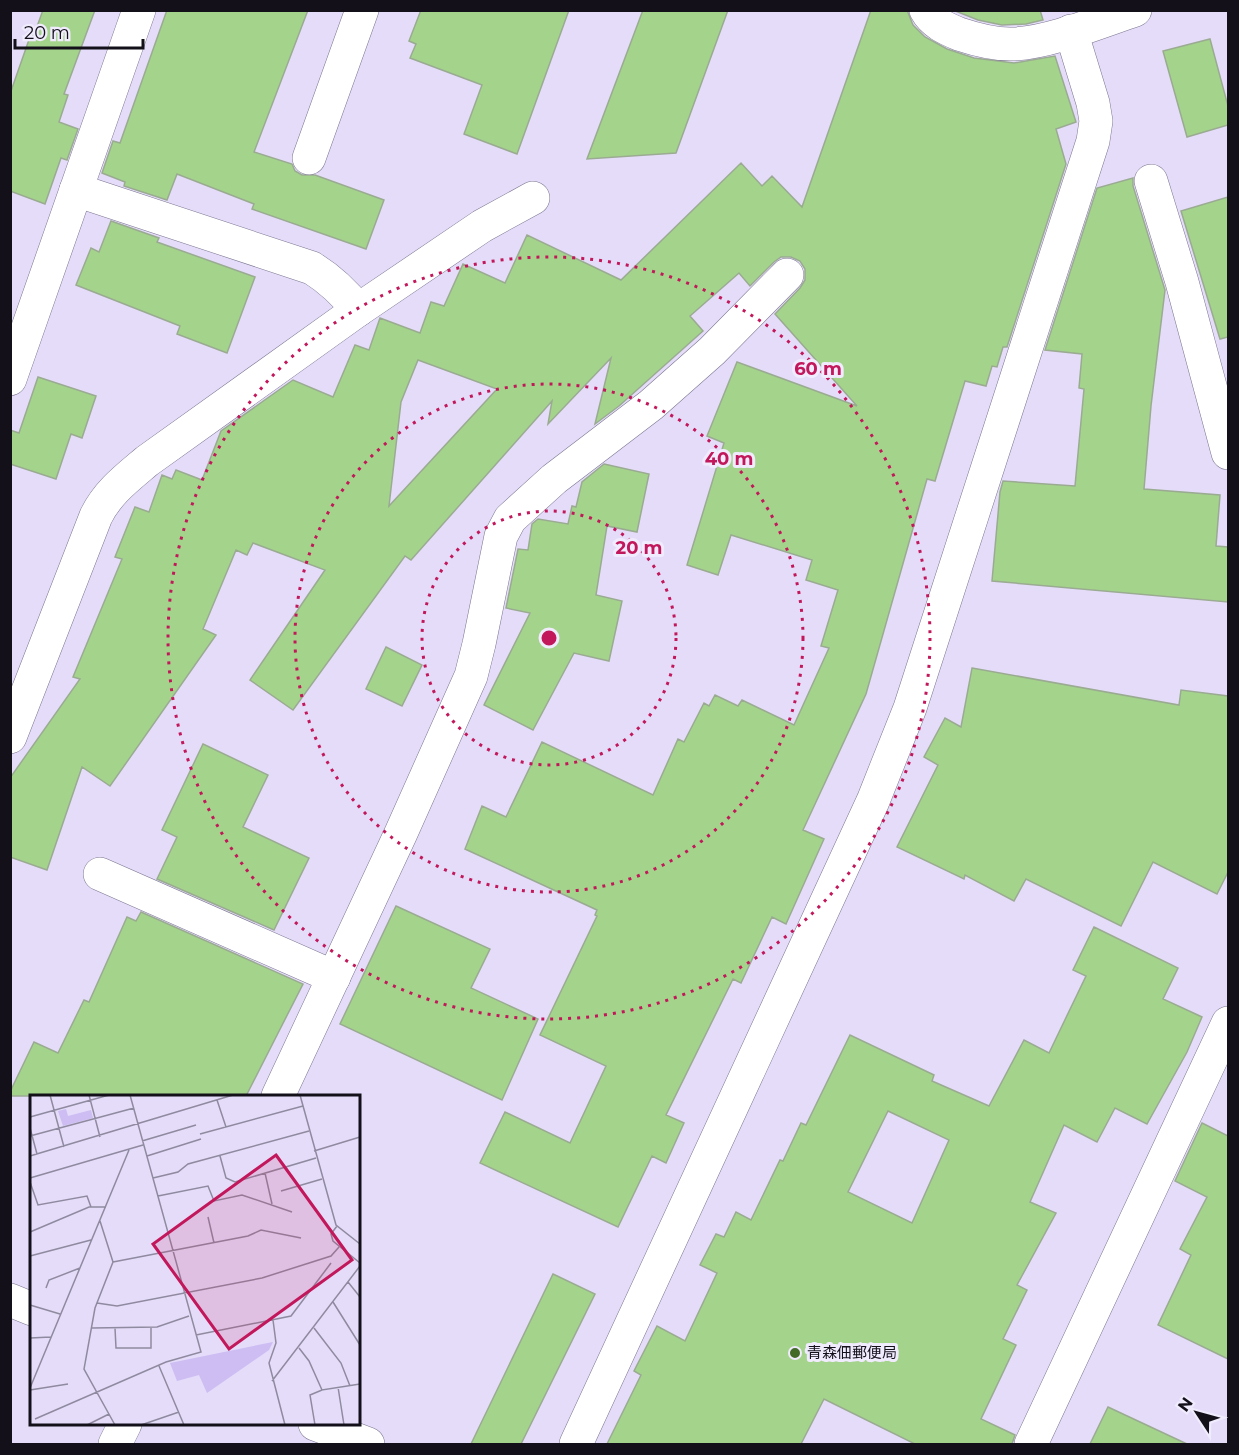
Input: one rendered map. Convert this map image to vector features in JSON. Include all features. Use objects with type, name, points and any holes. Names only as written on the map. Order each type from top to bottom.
[{"type":"street","points":[[10,379],[139,10]]},
{"type":"street","points":[[309,158],[362,10]]},
{"type":"street","points":[[926,10],[937,23],[950,30],[991,43],[1014,44],[1071,31],[1135,10]]},
{"type":"street","points":[[576,1444],[873,801],[910,708],[1092,141],[1096,121],[1093,104],[1071,31]]},
{"type":"street","points":[[1151,181],[1182,282],[1228,453]]},
{"type":"street","points":[[76,190],[312,268],[340,288],[358,310]]},
{"type":"street","points":[[10,737],[96,516],[103,501],[119,484],[147,461],[358,310],[482,226],[533,198]]},
{"type":"street","points":[[278,1095],[401,833],[471,676],[501,536],[510,519],[554,478],[678,382],[787,275]]},
{"type":"street","points":[[100,874],[334,977]]},
{"type":"street","points":[[1030,1444],[1228,1023]]},
{"type":"street","points":[[10,1300],[30,1308]]},
{"type":"street","points":[[115,1444],[124,1425]]},
{"type":"street","points":[[318,1425],[368,1444]]},
{"type":"building","points":[[43,10],[95,10],[64,94],[68,95],[59,122],[78,129],[67,160],[61,158],[45,204],[10,191],[10,94],[31,34],[34,35]]},
{"type":"building","points":[[167,10],[308,10],[254,152],[292,164],[295,171],[302,175],[315,175],[384,200],[366,249],[252,209],[254,204],[177,174],[167,200],[124,186],[125,182],[102,173],[113,141],[120,143]]},
{"type":"building","points":[[421,10],[569,10],[517,154],[464,134],[482,85],[410,58],[416,44],[409,41]]},
{"type":"building","points":[[643,10],[728,10],[676,153],[587,159]]},
{"type":"building","points":[[871,10],[907,10],[913,25],[925,37],[947,49],[974,58],[1014,63],[1055,56],[1076,122],[1056,129],[1066,164],[1007,347],[1003,347],[997,367],[992,366],[986,386],[965,381],[935,481],[927,479],[866,694],[803,830],[824,839],[786,924],[772,917],[741,983],[733,979],[666,1115],[684,1123],[666,1163],[652,1156],[618,1227],[480,1163],[505,1112],[570,1143],[606,1066],[540,1035],[597,916],[595,915],[597,910],[465,849],[482,806],[506,817],[542,742],[653,795],[678,739],[684,742],[704,703],[709,706],[715,695],[738,706],[742,700],[794,725],[829,648],[821,646],[838,590],[806,580],[812,560],[731,535],[718,575],[687,565],[724,443],[707,436],[737,362],[857,406],[775,314],[805,280],[805,269],[800,261],[791,257],[781,257],[750,286],[739,273],[690,316],[703,331],[619,406],[595,424],[611,358],[548,424],[552,401],[411,560],[405,556],[293,710],[250,680],[325,570],[253,543],[247,555],[236,550],[203,629],[216,635],[110,786],[82,767],[47,870],[10,857],[10,778],[80,679],[73,677],[122,559],[115,557],[135,507],[149,512],[162,475],[172,479],[176,470],[202,480],[221,431],[293,380],[333,397],[355,345],[369,350],[380,318],[420,333],[431,302],[444,306],[463,264],[505,283],[527,235],[621,280],[741,163],[762,186],[772,176],[802,207]],"holes":[[[418,360],[497,389],[389,506],[401,402]]]},
{"type":"building","points":[[953,10],[1040,10],[1043,20],[1026,24],[1002,25],[978,20]]},
{"type":"building","points":[[1210,39],[1228,106],[1228,125],[1187,137],[1163,51]]},
{"type":"building","points":[[1133,178],[1133,186],[1165,290],[1144,489],[1220,495],[1216,546],[1228,547],[1228,602],[992,581],[1003,481],[1075,486],[1084,389],[1079,388],[1082,354],[1045,350],[1097,188]]},
{"type":"building","points":[[1228,197],[1228,337],[1220,339],[1181,211]]},
{"type":"building","points":[[111,221],[159,238],[157,242],[255,277],[227,353],[177,334],[180,326],[76,285],[91,248],[99,252]]},
{"type":"building","points":[[38,377],[96,396],[82,438],[71,434],[56,479],[10,464],[10,430],[19,433]]},
{"type":"building","points":[[604,464],[649,474],[637,532],[607,526],[596,595],[622,601],[609,661],[574,653],[533,730],[484,705],[530,613],[506,608],[518,549],[528,550],[532,524],[538,519],[568,524],[572,506],[576,507],[582,482]]},
{"type":"building","points":[[386,647],[422,665],[402,706],[366,689]]},
{"type":"building","points":[[972,668],[1179,705],[1181,690],[1228,696],[1228,872],[1217,894],[1153,862],[1121,926],[1026,879],[1014,901],[965,875],[964,879],[897,847],[938,765],[924,757],[945,718],[961,727]]},
{"type":"building","points":[[203,744],[268,775],[243,827],[309,858],[274,930],[157,879],[177,837],[162,830]]},
{"type":"building","points":[[396,906],[490,949],[471,988],[538,1019],[502,1100],[340,1024]]},
{"type":"building","points":[[141,912],[303,984],[247,1095],[10,1096],[34,1042],[58,1053],[84,1000],[89,1002],[127,917],[136,921]]},
{"type":"building","points":[[1094,927],[1178,968],[1163,999],[1202,1017],[1187,1052],[1147,1124],[1115,1108],[1097,1142],[1064,1125],[1030,1202],[1056,1213],[1017,1285],[1027,1290],[1003,1339],[1016,1345],[981,1419],[1015,1435],[1012,1444],[915,1444],[824,1399],[801,1444],[607,1444],[641,1375],[634,1371],[657,1326],[685,1341],[717,1273],[700,1265],[716,1234],[724,1237],[736,1212],[751,1220],[801,1123],[806,1125],[850,1035],[934,1075],[932,1081],[989,1106],[1024,1040],[1049,1053],[1086,976],[1073,970]],"holes":[[[888,1111],[949,1140],[912,1223],[848,1192]]]},
{"type":"building","points":[[1202,1123],[1228,1136],[1228,1359],[1158,1325],[1191,1255],[1180,1249],[1207,1197],[1175,1181]]},
{"type":"building","points":[[553,1274],[595,1294],[521,1444],[471,1444]]},
{"type":"building","points":[[1108,1407],[1187,1444],[1090,1444]]},
{"type":"place","name":"青森佃郵便局","points":[[795,1353]]}]
